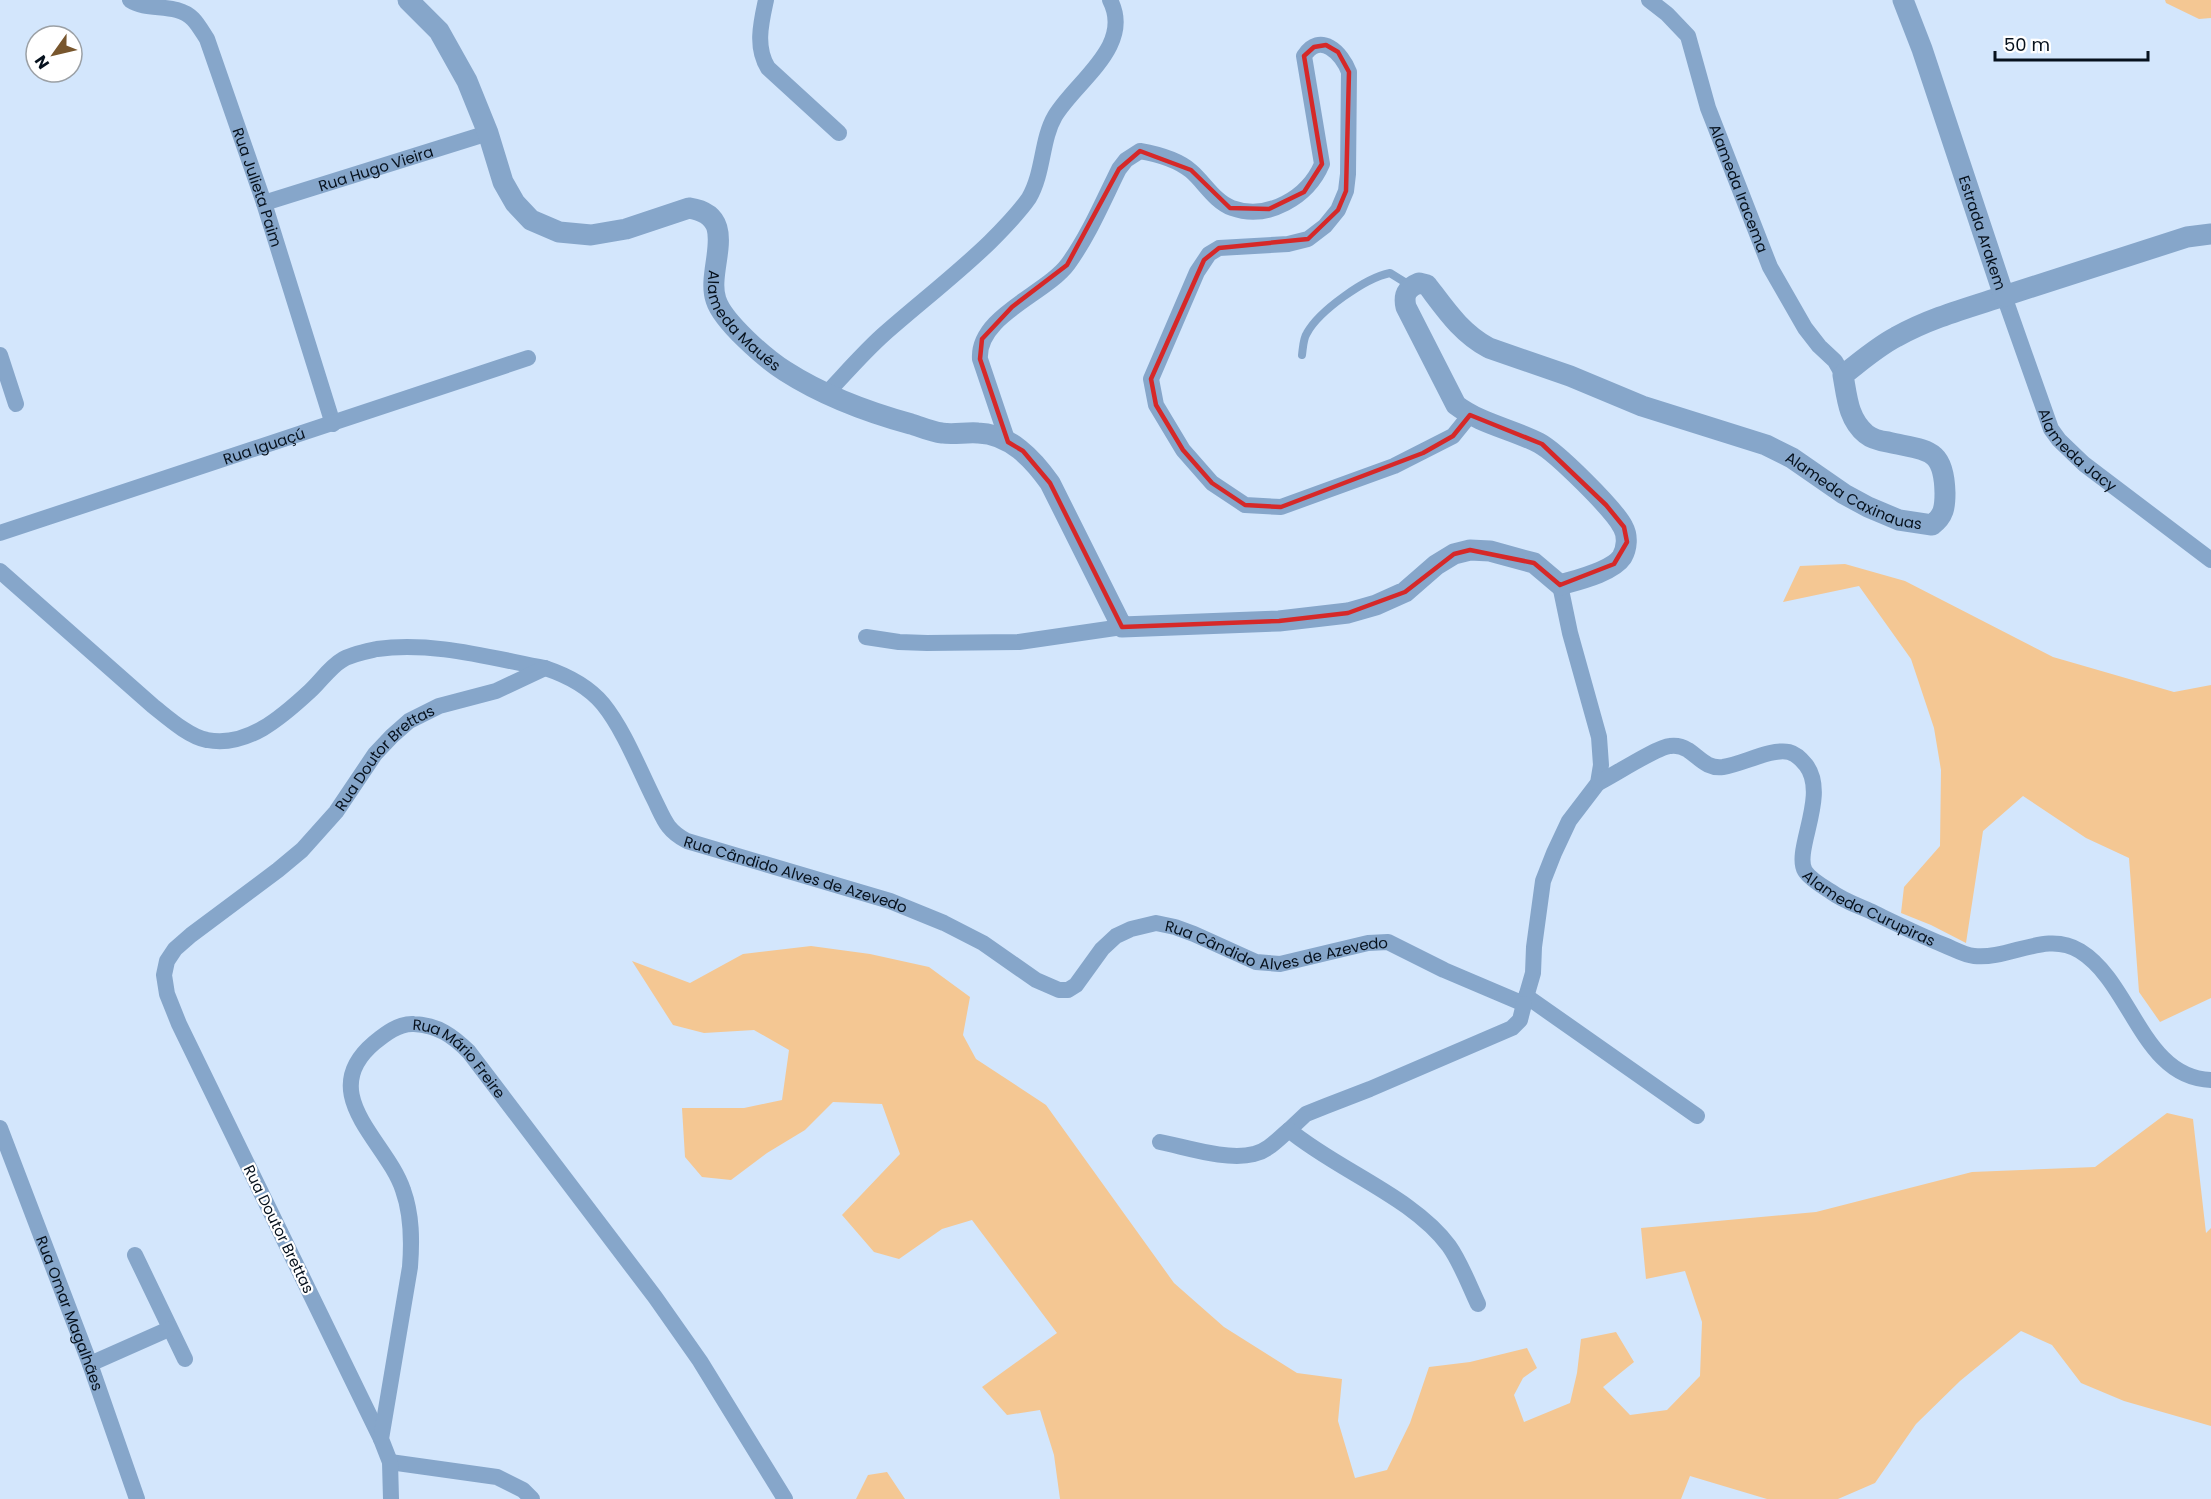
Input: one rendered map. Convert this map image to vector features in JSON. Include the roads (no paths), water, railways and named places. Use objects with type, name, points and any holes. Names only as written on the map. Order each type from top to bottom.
[{"type":"street","name":"Rua Julieta Paim","points":[[130,0],[140,7],[175,10],[192,18],[207,39],[264,203],[333,424]]},
{"type":"street","name":"Alameda Maués","points":[[408,0],[439,31],[467,81],[488,133],[503,182],[515,202],[531,220],[559,232],[591,235],[617,230],[689,208],[698,209],[708,215],[716,225],[720,242],[715,275],[716,299],[730,322],[784,370],[826,394],[884,417],[942,434],[980,433],[1008,442],[1023,451],[1039,467],[1050,483],[1122,627]]},
{"type":"street","points":[[766,0],[760,25],[762,58],[768,68],[839,133]]},
{"type":"street","points":[[826,394],[881,337],[963,267],[1018,213],[1038,180],[1055,116],[1112,42],[1117,20],[1115,8],[1110,0]]},
{"type":"street","name":"Alameda Iracema","points":[[1649,0],[1667,14],[1688,36],[1708,108],[1770,267],[1805,328],[1835,361],[1844,375]]},
{"type":"street","name":"Estrada Arakem","points":[[1903,0],[1922,49],[2004,296],[2187,237],[2211,234]]},
{"type":"street","points":[[1008,442],[980,359],[979,350],[982,339],[1012,308],[1051,282],[1067,265],[1088,233],[1119,169],[1126,160],[1140,151],[1157,154],[1191,170],[1230,208],[1248,211],[1269,209],[1289,202],[1304,192],[1316,177],[1322,164],[1304,56],[1314,47],[1326,45],[1338,52],[1349,72],[1348,174],[1346,191],[1338,210],[1325,226],[1308,239],[1288,244],[1219,248],[1209,254],[1197,272],[1151,379],[1156,405],[1183,450],[1212,483],[1245,505],[1281,507],[1335,489],[1423,453],[1453,436],[1470,415]]},
{"type":"street","name":"Rua Hugo Vieira","points":[[264,203],[488,133]]},
{"type":"street","points":[[1419,286],[1406,292],[1404,298],[1406,307],[1456,405],[1470,415],[1542,444],[1583,481],[1624,527],[1627,542],[1622,557],[1603,571],[1560,585]]},
{"type":"street","name":"Alameda Caxinauas","points":[[1419,286],[1459,327],[1489,348],[1570,376],[1642,406],[1766,445],[1792,458],[1844,494],[1868,507],[1899,520],[1932,525],[1940,519],[1945,508],[1944,472],[1939,458],[1920,449],[1868,436],[1853,418],[1844,375]]},
{"type":"street","points":[[1844,375],[1872,352],[1904,333],[1936,318],[2004,296]]},
{"type":"street","name":"Alameda Jacy","points":[[2004,296],[2051,429],[2059,440],[2084,464],[2211,560]]},
{"type":"street","points":[[0,355],[16,404]]},
{"type":"street","name":"Rua Iguaçú","points":[[0,533],[528,358]]},
{"type":"street","points":[[866,637],[918,642],[1020,642],[1122,627],[1279,621],[1348,613],[1376,605],[1405,592],[1436,565],[1454,554],[1470,550],[1490,550],[1534,563],[1560,585],[1570,633],[1599,737],[1601,765],[1598,783],[1569,821],[1543,881],[1534,946],[1533,973],[1520,1020],[1512,1028],[1468,1048],[1306,1114],[1266,1149],[1253,1155],[1210,1152],[1160,1142]]},
{"type":"street","points":[[0,571],[153,706],[178,726],[205,740],[234,741],[257,732],[284,714],[342,660],[377,649],[426,647],[545,668]]},
{"type":"street","name":"Rua Cândido Alves de Azevedo","points":[[545,668],[576,681],[603,704],[674,834],[687,841],[890,901],[944,923],[983,943],[1036,980],[1059,990],[1068,990],[1076,986],[1102,949],[1116,936],[1131,928],[1156,923],[1194,934],[1256,963],[1280,964],[1368,943],[1388,942],[1444,970],[1525,1000],[1558,1017],[1697,1116]]},
{"type":"street","name":"Rua Doutor Brettas","points":[[381,1439],[179,1024],[166,994],[164,975],[167,961],[175,949],[278,870],[324,828],[375,754],[409,721],[439,706],[506,687],[545,668]]},
{"type":"street","name":"Alameda Curupiras","points":[[1598,783],[1657,750],[1669,746],[1679,746],[1688,750],[1714,768],[1744,763],[1775,752],[1790,752],[1801,758],[1811,772],[1814,792],[1810,826],[1802,860],[1805,870],[1827,889],[1842,900],[1972,956],[2007,953],[2046,943],[2080,951],[2113,983],[2143,1034],[2163,1058],[2183,1075],[2199,1080],[2211,1080]]},
{"type":"street","name":"Rua Mário Freire","points":[[381,1439],[410,1267],[412,1240],[404,1191],[398,1177],[363,1125],[353,1105],[350,1084],[354,1068],[361,1056],[381,1037],[408,1024],[427,1024],[445,1031],[469,1052],[648,1287],[700,1361],[786,1499]]},
{"type":"street","name":"Rua Omar Magalhães","points":[[0,1128],[90,1364],[137,1499]]},
{"type":"street","points":[[1289,1130],[1328,1159],[1418,1213],[1450,1247],[1478,1304]]},
{"type":"street","points":[[135,1255],[184,1359]]},
{"type":"street","points":[[90,1364],[169,1329]]},
{"type":"street","points":[[381,1439],[390,1462],[392,1499]]},
{"type":"street","points":[[390,1462],[497,1477],[523,1490],[532,1499]]},
{"type":"lane","points":[[1302,356],[1306,334],[1317,317],[1361,284],[1390,273],[1419,286]]}]
